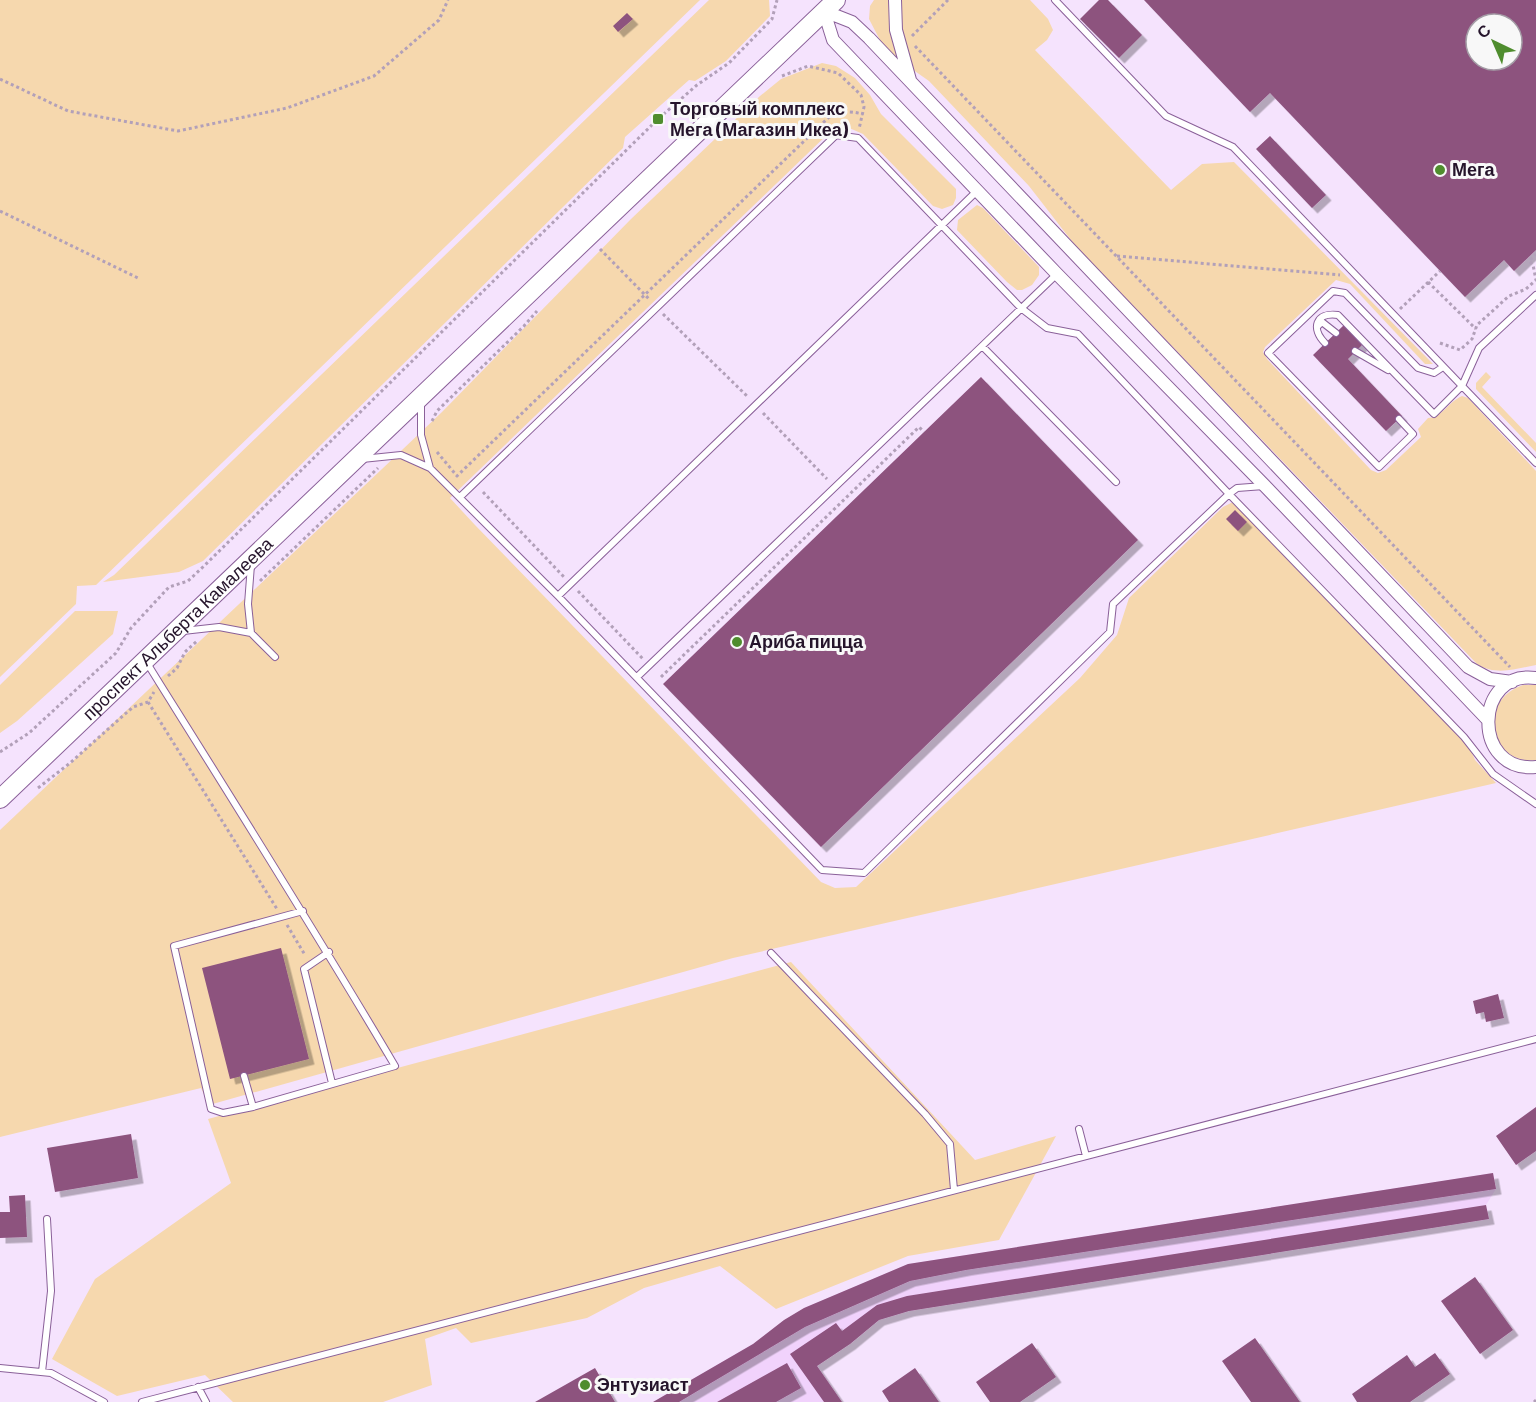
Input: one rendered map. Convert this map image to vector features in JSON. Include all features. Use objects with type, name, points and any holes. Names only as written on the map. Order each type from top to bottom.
[{"type":"main road","name":"проспект Альберта Камалеева","points":[[0,799],[355,460],[824,4]]},
{"type":"street","points":[[895,0],[896,30],[912,84]]},
{"type":"street","points":[[824,4],[852,22],[1468,667],[1490,679],[1512,682],[1536,678]]},
{"type":"street","points":[[824,4],[833,40],[1487,719]]},
{"type":"street","points":[[1512,682],[1496,696],[1490,705],[1487,729],[1491,742],[1498,752],[1510,762],[1536,767]]},
{"type":"lane","points":[[1055,0],[1166,116],[1233,147],[1536,462]]},
{"type":"lane","points":[[460,496],[836,135],[858,138],[1021,308],[1047,328],[1078,334],[1464,737],[1493,774],[1536,804]]},
{"type":"lane","points":[[558,596],[977,191]]},
{"type":"lane","points":[[637,677],[1057,274]]},
{"type":"lane","points":[[1399,420],[1413,434],[1378,467],[1268,353],[1333,291],[1345,293],[1418,368],[1434,373],[1443,367]]},
{"type":"lane","points":[[1325,344],[1318,336],[1316,328],[1323,316],[1338,315],[1434,414],[1462,386],[1479,348],[1536,295]]},
{"type":"lane","points":[[1316,328],[1322,322],[1336,333]]},
{"type":"lane","points":[[982,346],[1116,482]]},
{"type":"lane","points":[[1355,351],[1394,373]]},
{"type":"lane","points":[[421,396],[421,435],[430,468]]},
{"type":"lane","points":[[355,460],[401,455],[430,468],[637,677],[822,870],[864,873],[1110,632],[1113,604],[1229,494],[1238,488],[1265,486]]},
{"type":"lane","points":[[251,633],[248,604],[252,559]]},
{"type":"lane","points":[[176,631],[219,627],[251,633],[275,657]]},
{"type":"lane","points":[[145,660],[329,952],[395,1065],[253,1107],[223,1113],[210,1109],[174,946],[303,911]]},
{"type":"lane","points":[[329,952],[304,969],[332,1083]]},
{"type":"lane","points":[[771,953],[925,1114],[950,1144],[954,1190]]},
{"type":"lane","points":[[142,1402],[1536,1039]]},
{"type":"lane","points":[[244,1076],[253,1107]]},
{"type":"lane","points":[[1079,1129],[1086,1156]]},
{"type":"lane","points":[[42,1372],[51,1291],[46,1219]]},
{"type":"lane","points":[[0,1368],[51,1373],[104,1402]]},
{"type":"lane","points":[[198,1387],[206,1402]]},
{"type":"path","points":[[0,79],[68,111],[178,131],[286,108],[374,76],[439,20],[448,0]]},
{"type":"path","points":[[0,753],[29,733],[116,653],[131,628],[152,603],[169,587],[188,580],[204,566],[658,118],[697,85],[729,63],[772,19],[777,0]]},
{"type":"path","points":[[909,40],[948,0]]},
{"type":"path","points":[[907,30],[909,40],[1510,668]]},
{"type":"path","points":[[775,80],[791,71],[808,66],[838,73],[861,95],[864,106],[858,138]]},
{"type":"path","points":[[436,450],[457,476],[828,118],[836,113],[848,111],[863,114]]},
{"type":"path","points":[[0,211],[138,278]]},
{"type":"path","points":[[599,247],[845,497]]},
{"type":"path","points":[[1440,343],[1460,350],[1472,339],[1477,325],[1509,296],[1526,289],[1536,280],[1533,265],[1529,261],[1536,254]]},
{"type":"path","points":[[1116,256],[1357,277]]},
{"type":"path","points":[[1394,316],[1440,271]]},
{"type":"path","points":[[1428,282],[1476,329]]},
{"type":"path","points":[[421,435],[428,428],[437,411],[524,326],[543,303]]},
{"type":"path","points":[[661,677],[919,427],[924,432]]},
{"type":"path","points":[[248,604],[260,582],[268,573],[378,468],[401,455]]},
{"type":"path","points":[[483,492],[564,577]]},
{"type":"path","points":[[578,591],[644,660]]},
{"type":"path","points":[[30,794],[70,763],[133,707],[148,702],[160,684],[177,668],[185,652],[200,638],[219,627]]},
{"type":"path","points":[[148,702],[310,965]]},
{"type":"shaded area","points":[[0,0],[700,0],[96,585],[77,586],[76,604],[0,677]]},
{"type":"shaded area","points":[[709,0],[769,0],[770,16],[726,61],[695,81],[689,80],[625,137],[623,148],[203,561],[179,572],[103,582],[114,575]]},
{"type":"shaded area","points":[[874,0],[1030,0],[1048,19],[1053,30],[1047,40],[1035,50],[1171,190],[1202,164],[1234,162],[1433,364],[1425,364],[1350,284],[1336,280],[1265,347],[1263,352],[1267,359],[1371,470],[1378,473],[1386,470],[1421,437],[1418,429],[1428,418],[1438,415],[1462,396],[1468,398],[1536,471],[1536,665],[1498,671],[1477,664],[1074,244],[1029,186],[929,81],[899,60],[882,44],[869,19],[870,6]]},
{"type":"shaded area","points":[[822,63],[836,66],[855,78],[870,95],[881,114],[956,189],[953,205],[942,209],[933,206],[863,134],[847,127],[833,129],[450,498],[475,525],[821,882],[835,888],[856,887],[1080,678],[1117,635],[1129,598],[1223,507],[1233,502],[1470,748],[1475,760],[1496,783],[733,958],[209,1105],[201,1088],[0,1137],[0,830],[442,412],[631,219],[760,96],[781,79]]},
{"type":"shaded area","points":[[977,205],[983,208],[1039,267],[1039,275],[1032,285],[1017,290],[957,230],[958,220]]},
{"type":"shaded area","points":[[1486,372],[1491,377],[1482,387],[1536,443],[1536,452],[1476,389],[1476,383]]},
{"type":"shaded area","points":[[75,611],[118,611],[113,634],[17,721],[0,733],[0,685]]},
{"type":"shaded area","points":[[1523,685],[1536,685],[1536,760],[1520,759],[1508,753],[1499,743],[1494,730],[1494,717],[1499,704],[1508,693]]},
{"type":"shaded area","points":[[791,962],[975,1160],[1056,1136],[999,1240],[908,1256],[776,1309],[720,1266],[644,1288],[587,1318],[471,1343],[456,1328],[425,1339],[432,1385],[383,1402],[233,1402],[205,1375],[117,1396],[52,1359],[95,1279],[231,1183],[208,1119]]},
{"type":"shaded area","points":[[1493,1173],[1496,1189],[1486,1205],[1489,1219],[909,1311],[879,1320],[850,1344],[817,1366],[842,1402],[653,1402],[753,1344],[804,1308],[908,1264]]},
{"type":"building","points":[[1099,0],[1108,0],[1142,35],[1119,58],[1080,19]]},
{"type":"building","name":"Мега","points":[[1144,0],[1536,0],[1536,250],[1514,271],[1504,260],[1465,297],[1270,93],[1250,112]]},
{"type":"building","points":[[627,13],[633,19],[618,32],[613,26]]},
{"type":"building","points":[[1270,136],[1326,195],[1312,208],[1256,149]]},
{"type":"building","points":[[1344,325],[1362,345],[1348,359],[1402,416],[1386,431],[1313,355]]},
{"type":"building","points":[[981,377],[1138,540],[821,847],[663,684]]},
{"type":"building","points":[[1235,510],[1247,522],[1238,531],[1226,519]]},
{"type":"building","points":[[281,948],[309,1059],[230,1079],[202,968]]},
{"type":"building","points":[[1498,994],[1504,1018],[1486,1022],[1484,1012],[1476,1014],[1473,1001]]},
{"type":"building","points":[[1536,1107],[1536,1151],[1516,1165],[1496,1136]]},
{"type":"building","points":[[131,1134],[138,1178],[55,1192],[47,1148]]},
{"type":"building","points":[[1493,1173],[1496,1189],[966,1270],[910,1281],[805,1327],[679,1402],[653,1402],[753,1344],[804,1308],[908,1264]]},
{"type":"building","points":[[25,1195],[27,1237],[0,1238],[0,1212],[10,1212],[9,1196]]},
{"type":"building","points":[[1486,1205],[1489,1219],[909,1311],[879,1320],[850,1344],[817,1366],[842,1402],[824,1402],[790,1354],[836,1323],[842,1331],[877,1305],[907,1296]]},
{"type":"building","points":[[1475,1277],[1513,1330],[1480,1354],[1441,1301]]},
{"type":"building","points":[[1255,1338],[1300,1402],[1251,1402],[1222,1361]]},
{"type":"building","points":[[1032,1343],[1056,1377],[1020,1402],[990,1402],[976,1382]]},
{"type":"building","points":[[1435,1353],[1450,1374],[1410,1402],[1357,1402],[1352,1394],[1407,1355],[1415,1367]]},
{"type":"building","points":[[787,1363],[801,1388],[776,1402],[717,1402]]},
{"type":"building","name":"Энтузиаст","points":[[595,1368],[615,1402],[535,1402]]},
{"type":"building","points":[[915,1368],[939,1402],[889,1402],[882,1391]]},
{"type":"place","name":"Торговый комплекс Мега (Магазин Икеа)","points":[[658,119]]},
{"type":"place","name":"Мега","points":[[1440,170]]},
{"type":"place","name":"Ариба пицца","points":[[737,642]]},
{"type":"place","name":"Энтузиаст","points":[[585,1385]]}]
